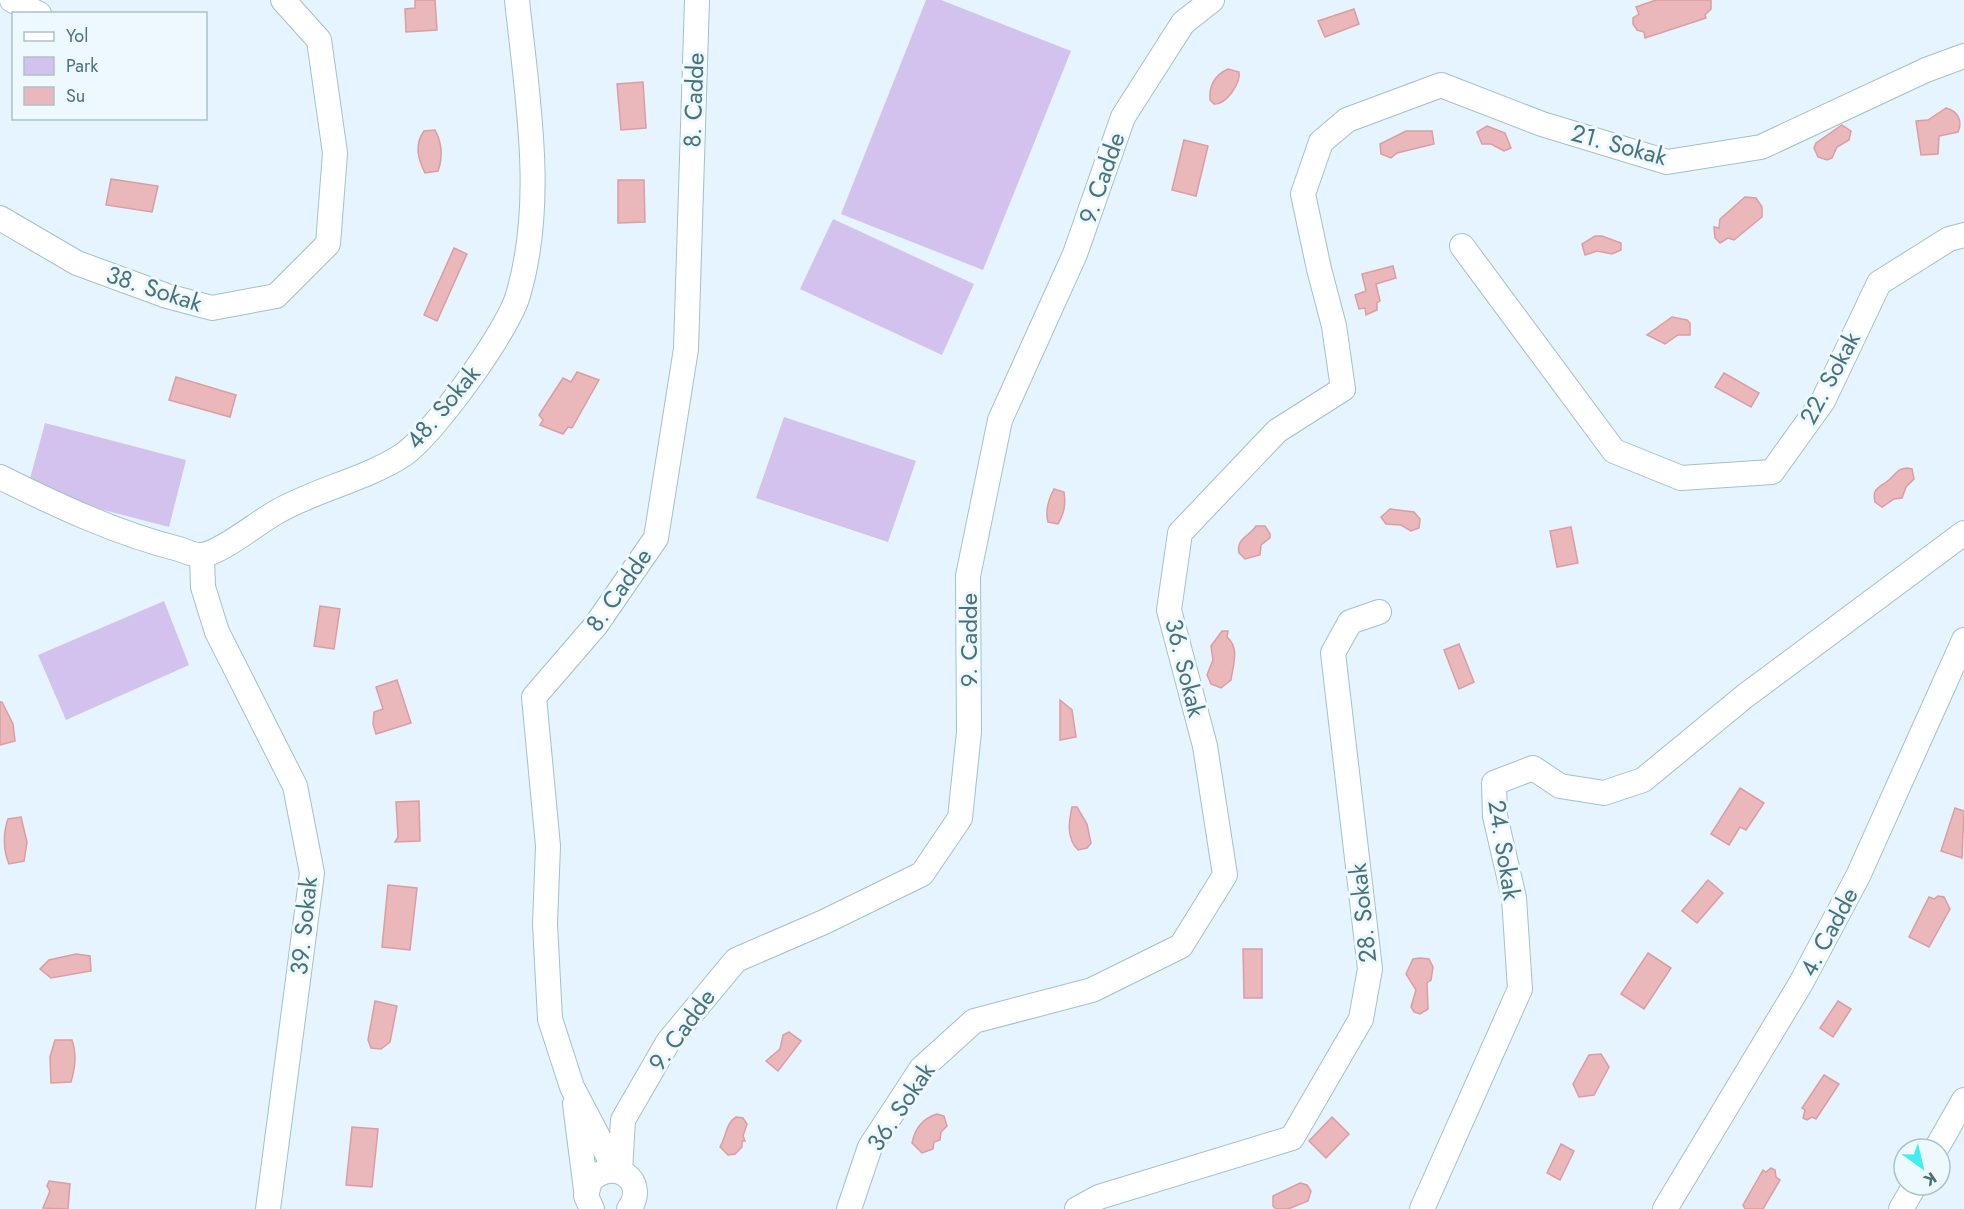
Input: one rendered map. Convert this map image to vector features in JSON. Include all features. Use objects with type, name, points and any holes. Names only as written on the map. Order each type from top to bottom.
[{"type":"street","points":[[12,0],[35,12]]},
{"type":"street","name":"38. Sokak","points":[[0,218],[77,263],[167,296],[212,308],[276,296],[328,244],[335,153],[319,40],[283,0]]},
{"type":"street","name":"48. Sokak","points":[[202,555],[244,535],[275,512],[336,487],[404,454],[447,407],[486,355],[518,297],[532,225],[529,123],[518,0]]},
{"type":"street","name":"8. Cadde","points":[[589,1199],[572,1087],[550,1019],[545,924],[548,846],[534,697],[596,625],[656,538],[686,349],[697,0]]},
{"type":"street","name":"9. Cadde","points":[[617,1170],[623,1120],[668,1042],[736,960],[824,922],[922,874],[960,818],[969,732],[968,576],[1000,420],[1075,254],[1123,117],[1183,22],[1212,0]]},
{"type":"street","name":"21. Sokak","points":[[1441,85],[1542,124],[1667,162],[1761,147],[1926,70],[1964,56]]},
{"type":"street","name":"36. Sokak","points":[[849,1209],[870,1147],[921,1070],[974,1021],[1092,990],[1181,946],[1225,875],[1205,746],[1169,610],[1180,533],[1278,431],[1343,388],[1334,326],[1318,269],[1303,194],[1321,142],[1347,120],[1441,85]]},
{"type":"street","name":"22. Sokak","points":[[1462,246],[1614,451],[1681,478],[1772,472],[1823,401],[1879,283],[1949,239],[1964,235]]},
{"type":"street","points":[[0,477],[141,537],[202,555]]},
{"type":"street","name":"24. Sokak","points":[[1422,1209],[1520,989],[1514,898],[1495,816],[1494,783],[1533,768],[1560,786],[1604,793],[1643,780],[1745,696],[1964,533]]},
{"type":"street","name":"39. Sokak","points":[[202,555],[203,587],[217,632],[295,786],[312,873],[268,1209]]},
{"type":"street","name":"28. Sokak","points":[[1077,1209],[1099,1197],[1292,1138],[1361,1019],[1370,969],[1333,653],[1350,622],[1379,612]]},
{"type":"street","name":"4. Cadde","points":[[1665,1209],[1801,983],[1858,876],[1964,640]]},
{"type":"street","name":"8. Cadde","points":[[572,1087],[617,1170],[627,1175],[634,1188],[635,1197],[629,1209]]},
{"type":"street","points":[[1943,1137],[1964,1100]]},
{"type":"street","points":[[589,1199],[596,1174],[617,1170]]},
{"type":"green space","points":[[926,0],[941,0],[1071,51],[983,270],[841,214]]},
{"type":"green space","points":[[833,219],[974,284],[942,355],[800,289]]},
{"type":"green space","points":[[784,417],[916,461],[888,542],[756,498]]},
{"type":"green space","points":[[45,423],[186,460],[169,527],[27,490]]},
{"type":"green space","points":[[164,601],[189,665],[66,720],[38,655]]},
{"type":"water","points":[[415,0],[435,0],[437,30],[406,32],[405,9],[415,8]]},
{"type":"water","points":[[1656,0],[1711,0],[1711,9],[1705,15],[1706,18],[1645,38],[1644,32],[1637,30],[1633,24],[1633,18],[1639,14],[1636,7]]},
{"type":"water","points":[[1354,9],[1359,24],[1325,37],[1318,21]]},
{"type":"water","points":[[1228,69],[1239,72],[1238,82],[1228,97],[1214,104],[1210,100],[1212,86],[1216,78]]},
{"type":"water","points":[[643,82],[646,128],[621,130],[617,84]]},
{"type":"water","points":[[1946,108],[1954,111],[1958,117],[1960,124],[1958,132],[1939,136],[1938,154],[1921,155],[1916,121],[1928,120]]},
{"type":"water","points":[[1842,125],[1851,131],[1849,140],[1837,147],[1832,158],[1827,160],[1818,157],[1814,148],[1816,143]]},
{"type":"water","points":[[1487,126],[1505,133],[1511,148],[1504,151],[1491,144],[1482,144],[1477,132]]},
{"type":"water","points":[[435,130],[440,145],[440,166],[438,171],[425,173],[419,157],[419,142],[424,131]]},
{"type":"water","points":[[1406,131],[1432,131],[1434,144],[1397,153],[1391,158],[1381,154],[1380,144]]},
{"type":"water","points":[[1184,140],[1208,146],[1196,196],[1172,190]]},
{"type":"water","points":[[111,179],[158,186],[152,212],[106,205]]},
{"type":"water","points":[[618,180],[644,180],[645,222],[618,223]]},
{"type":"water","points":[[1745,197],[1756,198],[1762,207],[1762,217],[1734,240],[1728,238],[1720,243],[1715,238],[1714,227],[1719,228],[1720,219]]},
{"type":"water","points":[[1595,236],[1602,236],[1621,243],[1621,250],[1612,254],[1597,251],[1585,255],[1582,244]]},
{"type":"water","points":[[454,248],[467,254],[437,321],[424,315]]},
{"type":"water","points":[[1393,266],[1396,278],[1376,284],[1380,301],[1377,303],[1377,310],[1366,315],[1365,308],[1359,309],[1355,295],[1366,291],[1362,274]]},
{"type":"water","points":[[1672,317],[1687,320],[1690,323],[1690,335],[1678,335],[1665,344],[1647,335]]},
{"type":"water","points":[[577,372],[599,380],[572,428],[568,427],[563,434],[540,425],[543,420],[539,415],[563,378],[571,382]]},
{"type":"water","points":[[1724,373],[1759,393],[1751,407],[1715,387]]},
{"type":"water","points":[[176,377],[236,395],[230,417],[169,400]]},
{"type":"water","points":[[1912,469],[1914,479],[1906,487],[1902,498],[1894,499],[1882,507],[1875,502],[1876,490],[1899,470]]},
{"type":"water","points":[[1054,489],[1064,492],[1065,497],[1064,509],[1058,524],[1048,522],[1047,518],[1048,505]]},
{"type":"water","points":[[1390,509],[1414,512],[1420,519],[1419,528],[1411,531],[1401,525],[1386,524],[1381,517]]},
{"type":"water","points":[[1256,526],[1265,526],[1270,538],[1261,545],[1260,555],[1245,559],[1239,553],[1239,544]]},
{"type":"water","points":[[1571,527],[1578,563],[1557,567],[1550,531]]},
{"type":"water","points":[[320,606],[340,609],[334,649],[314,646]]},
{"type":"water","points":[[1222,631],[1228,631],[1227,637],[1235,651],[1235,657],[1231,680],[1221,688],[1211,684],[1207,675],[1213,660],[1211,646]]},
{"type":"water","points":[[1459,644],[1474,682],[1459,689],[1444,650]]},
{"type":"water","points":[[397,680],[411,723],[376,734],[373,724],[374,712],[383,709],[376,687]]},
{"type":"water","points":[[1060,700],[1072,710],[1076,737],[1060,740]]},
{"type":"water","points":[[0,702],[13,724],[15,741],[0,745]]},
{"type":"water","points":[[1740,788],[1764,803],[1746,830],[1740,827],[1729,845],[1711,834]]},
{"type":"water","points":[[419,801],[420,841],[395,842],[398,837],[396,802]]},
{"type":"water","points":[[1072,807],[1077,807],[1087,824],[1091,843],[1087,848],[1078,850],[1070,835]]},
{"type":"water","points":[[1955,808],[1964,811],[1962,858],[1941,851]]},
{"type":"water","points":[[21,817],[27,842],[24,861],[9,864],[5,847],[6,824],[8,819]]},
{"type":"water","points":[[1708,880],[1723,893],[1697,923],[1682,911]]},
{"type":"water","points":[[388,885],[417,888],[410,950],[382,947]]},
{"type":"water","points":[[1938,896],[1944,897],[1950,909],[1929,947],[1909,937],[1929,897],[1934,899]]},
{"type":"water","points":[[1243,949],[1262,949],[1262,998],[1244,998]]},
{"type":"water","points":[[1648,953],[1671,968],[1644,1009],[1621,994]]},
{"type":"water","points":[[76,954],[90,956],[91,971],[51,978],[40,969],[49,960]]},
{"type":"water","points":[[1413,959],[1429,959],[1433,967],[1431,980],[1427,983],[1428,1009],[1420,1014],[1414,1012],[1411,1007],[1416,990],[1406,974]]},
{"type":"water","points":[[375,1001],[397,1006],[390,1042],[381,1049],[371,1048],[368,1040]]},
{"type":"water","points":[[1838,1001],[1851,1009],[1833,1037],[1820,1028]]},
{"type":"water","points":[[789,1032],[801,1041],[778,1071],[766,1061],[780,1049],[783,1035]]},
{"type":"water","points":[[55,1040],[72,1040],[75,1061],[71,1082],[51,1083],[50,1057]]},
{"type":"water","points":[[1601,1054],[1609,1067],[1594,1095],[1579,1097],[1573,1084],[1589,1055]]},
{"type":"water","points":[[1824,1075],[1839,1084],[1816,1119],[1812,1117],[1807,1120],[1803,1118],[1805,1110],[1802,1108]]},
{"type":"water","points":[[937,1114],[944,1116],[947,1126],[941,1132],[940,1140],[934,1142],[933,1149],[922,1153],[912,1143],[913,1138],[921,1124]]},
{"type":"water","points":[[736,1117],[743,1118],[747,1124],[743,1136],[745,1141],[742,1141],[742,1147],[735,1154],[728,1155],[720,1147],[728,1126]]},
{"type":"water","points":[[1332,1117],[1349,1134],[1326,1158],[1309,1141]]},
{"type":"water","points":[[352,1127],[378,1129],[372,1187],[346,1185]]},
{"type":"water","points":[[1561,1144],[1574,1151],[1560,1180],[1547,1173]]},
{"type":"water","points":[[1771,1168],[1775,1170],[1776,1177],[1780,1180],[1763,1209],[1745,1209],[1743,1205],[1763,1170],[1766,1172]]},
{"type":"water","points":[[49,1181],[70,1184],[68,1209],[43,1208],[50,1191],[47,1186]]},
{"type":"water","points":[[1300,1183],[1307,1185],[1311,1191],[1308,1201],[1288,1209],[1276,1209],[1273,1206],[1273,1196]]}]
